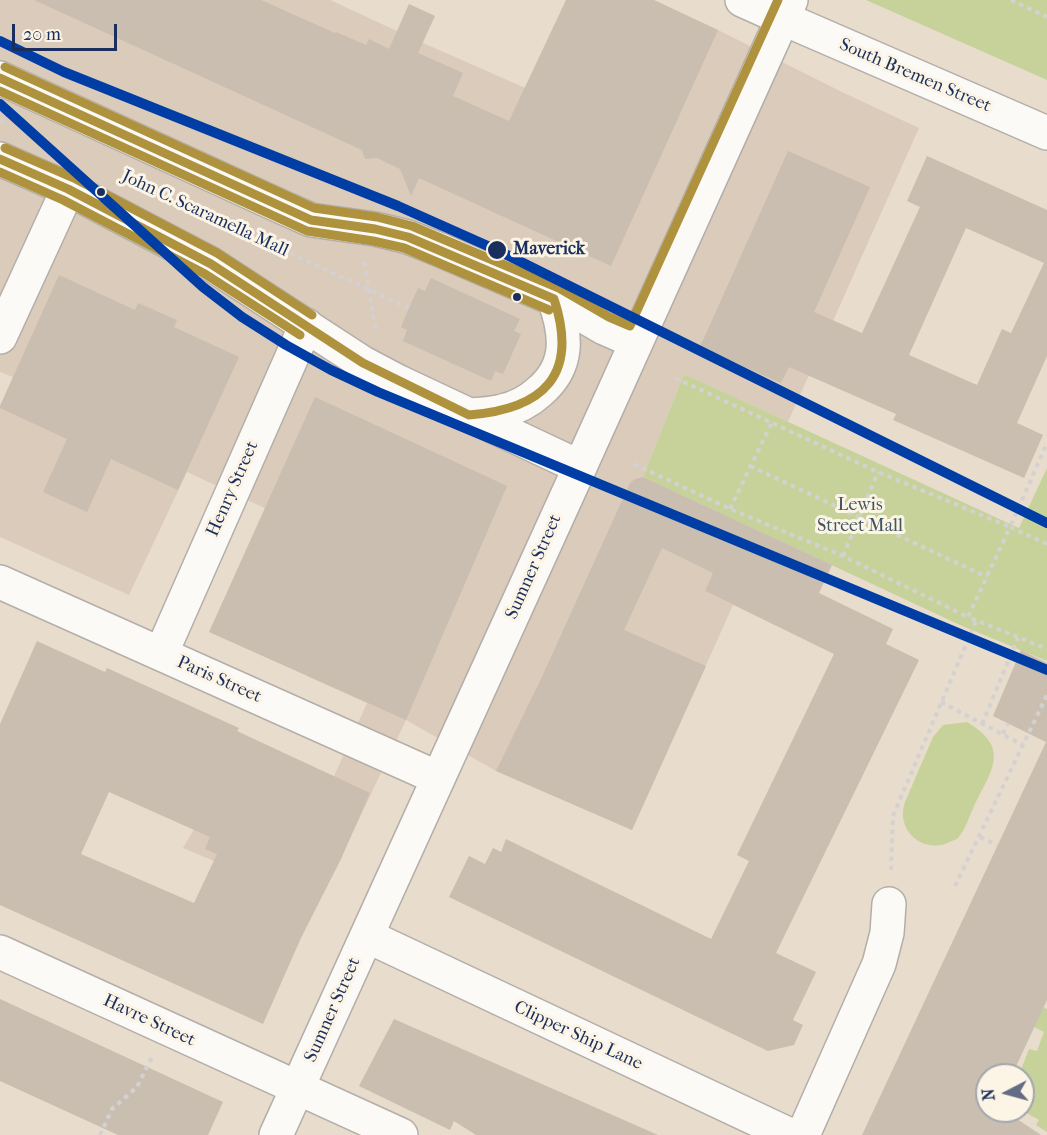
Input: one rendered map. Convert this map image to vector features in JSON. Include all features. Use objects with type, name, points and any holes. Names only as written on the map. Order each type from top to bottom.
[{"type":"street","name":"South Bremen Street","points":[[742,0],[787,9],[1047,133]]},
{"type":"street","name":"Sumner Street","points":[[276,1135],[787,9]]},
{"type":"street","points":[[0,78],[311,220],[375,229],[408,237],[554,299],[604,328],[636,342]]},
{"type":"street","points":[[0,159],[68,189],[211,264],[363,363],[579,466]]},
{"type":"street","points":[[0,337],[68,189]]},
{"type":"street","points":[[469,415],[502,411],[527,402],[550,383],[562,361],[564,341],[560,316],[554,299]]},
{"type":"street","name":"Henry Street","points":[[161,654],[306,325]]},
{"type":"street","name":"Paris Street","points":[[0,582],[438,778]]},
{"type":"street","points":[[803,1135],[879,964],[887,933],[889,904]]},
{"type":"street","name":"Clipper Ship Lane","points":[[366,936],[790,1135]]},
{"type":"street","name":"Havre Street","points":[[0,952],[401,1135]]},
{"type":"path","points":[[1011,0],[1047,16]]},
{"type":"path","points":[[0,120],[11,125]]},
{"type":"path","name":"John C. Scaramella Mall","points":[[140,185],[409,308]]},
{"type":"path","points":[[364,260],[376,332]]},
{"type":"path","points":[[675,378],[878,472],[1047,543]]},
{"type":"path","points":[[730,509],[772,422]]},
{"type":"path","points":[[968,617],[1047,443]]},
{"type":"path","points":[[634,464],[730,509],[843,556],[976,621],[1047,649]]},
{"type":"path","points":[[750,466],[987,577]]},
{"type":"path","points":[[843,556],[878,472]]},
{"type":"path","points":[[889,904],[893,816],[976,621]]},
{"type":"path","points":[[982,724],[1018,638]]},
{"type":"path","points":[[955,886],[1047,695]]},
{"type":"path","points":[[993,696],[1000,700]]},
{"type":"path","points":[[941,702],[1023,745]]},
{"type":"path","points":[[1004,734],[1008,724]]},
{"type":"path","points":[[980,837],[998,845]]},
{"type":"path","points":[[100,1135],[112,1109],[136,1087],[153,1055]]},
{"type":"shaded area","points":[[0,0],[330,0],[587,115],[662,5],[919,128],[788,422],[684,374],[643,477],[739,522],[705,591],[733,605],[632,830],[496,771],[406,720],[343,853],[221,864],[183,848],[194,829],[307,836],[367,703],[307,676],[322,643],[329,538],[187,472],[129,595],[0,537],[0,406],[13,377],[0,372]]},
{"type":"green space","points":[[866,0],[1047,0],[1047,80]]},
{"type":"green space","name":"Lewis Street Mall","points":[[684,374],[1019,528],[1047,468],[1047,661],[960,625],[643,477]]},
{"type":"green space","points":[[967,722],[989,741],[994,759],[992,769],[966,826],[958,838],[940,845],[921,842],[908,830],[904,822],[905,802],[933,737],[943,725]]},
{"type":"green space","points":[[1043,1007],[1047,1009],[1047,1132],[1036,1125],[1039,1120],[1035,1118],[1035,1063],[1024,1063],[1029,1049],[1037,1051],[1044,1032],[1034,1027]]},
{"type":"building","points":[[34,0],[261,0],[366,45],[369,39],[389,49],[409,4],[435,16],[418,53],[463,73],[453,96],[509,121],[566,0],[654,0],[718,30],[611,266],[419,178],[411,196],[400,169],[377,158],[365,159],[362,150]]},
{"type":"building","points":[[788,151],[870,187],[814,312],[862,333],[920,207],[907,201],[927,156],[1047,210],[1047,356],[1017,423],[1043,435],[1024,478],[893,420],[896,414],[789,367],[781,383],[700,347]],"holes":[[[966,228],[1044,263],[1011,333],[1002,329],[977,385],[909,355]]]},
{"type":"building","points":[[59,275],[135,310],[138,303],[177,320],[174,327],[239,357],[178,490],[111,459],[87,512],[43,492],[67,439],[0,406]]},
{"type":"building","name":"Maverick","points":[[431,278],[520,319],[514,331],[521,334],[503,374],[495,371],[491,381],[403,341],[407,330],[401,327],[409,308],[418,288],[425,291]]},
{"type":"building","points":[[315,397],[507,486],[406,720],[209,632]]},
{"type":"building","points":[[643,477],[832,565],[819,593],[893,629],[886,644],[919,660],[776,953],[816,972],[793,1020],[803,1025],[794,1045],[768,1051],[449,897],[469,856],[485,864],[493,848],[501,852],[506,839],[711,939],[749,861],[737,855],[834,654],[705,591],[713,573],[662,548],[624,630],[706,666],[632,830],[496,771],[541,679],[630,483]]},
{"type":"building","points":[[37,641],[105,672],[107,668],[239,728],[237,731],[370,793],[263,1024],[0,905],[0,724]],"holes":[[[109,792],[210,837],[205,849],[217,854],[194,903],[81,854]]]},
{"type":"building","points":[[1021,650],[1047,663],[1047,1000],[1018,1063],[975,1063],[975,1123],[1023,1123],[1041,1135],[862,1135],[1046,742],[993,716]]},
{"type":"building","points":[[0,999],[223,1102],[208,1135],[118,1135],[0,1081]]},
{"type":"building","points":[[394,1019],[658,1135],[476,1135],[454,1121],[450,1130],[359,1086]]},
{"type":"transit line","points":[[5,67],[314,208],[377,217],[412,226],[559,288],[609,317],[630,326],[778,0]]},
{"type":"transit line","points":[[0,41],[64,72],[398,206],[499,251],[1047,523]]},
{"type":"transit line","points":[[0,78],[311,220],[375,229],[408,237],[554,299]]},
{"type":"transit line","points":[[0,91],[307,231],[404,248],[549,310]]},
{"type":"transit line","points":[[0,104],[203,287],[242,317],[331,370],[378,392],[1047,670]]},
{"type":"transit line","points":[[5,148],[74,178],[217,253],[312,315]]},
{"type":"transit line","points":[[0,159],[68,189],[211,264],[363,363],[469,415]]},
{"type":"transit line","points":[[0,172],[63,200],[205,274],[300,335]]},
{"type":"transit line","points":[[469,415],[517,405],[535,396],[549,383],[558,368],[562,348],[561,326],[554,299]]},
{"type":"place","name":"Maverick","points":[[497,250]]}]
